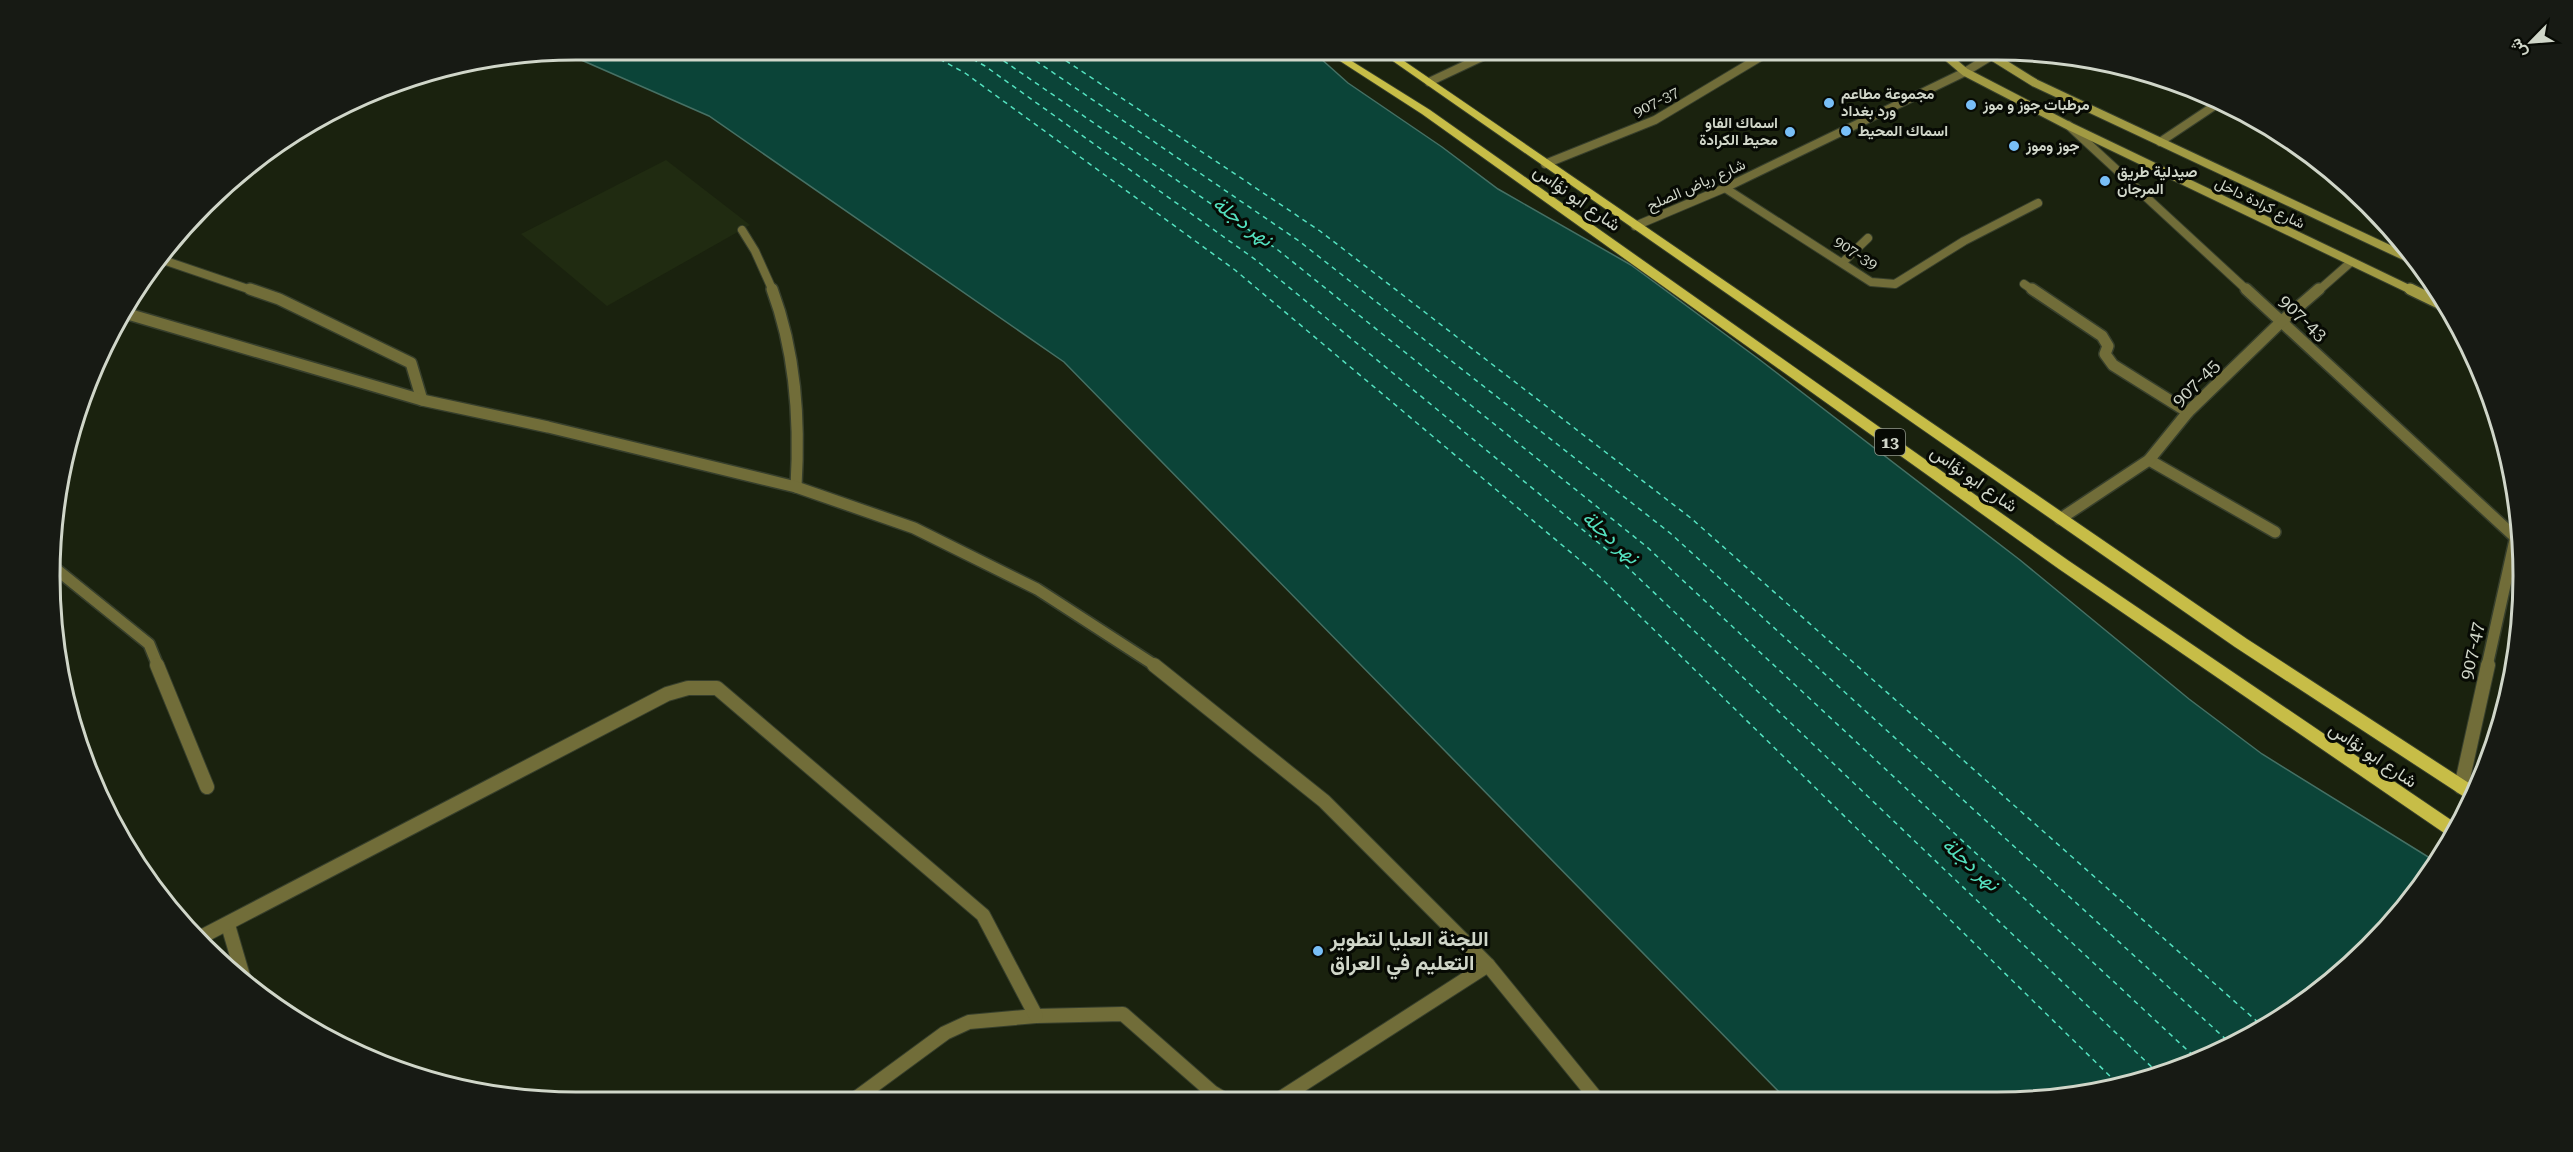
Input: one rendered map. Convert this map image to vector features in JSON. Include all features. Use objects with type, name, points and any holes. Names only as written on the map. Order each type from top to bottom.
[{"type":"main road","name":"شارع ابو نؤاس","points":[[1344,60],[1426,112],[2064,566],[2448,827]]},
{"type":"main road","name":"شارع ابو نؤاس","points":[[1397,60],[2241,643],[2466,790]]},
{"type":"main road","name":"شارع كرادة داخل","points":[[1951,60],[1965,72],[2067,125],[2433,301]]},
{"type":"main road","name":"شارع كرادة داخل","points":[[2007,60],[2035,83],[2399,254]]},
{"type":"street","points":[[1429,82],[1476,60]]},
{"type":"street","name":"907-37","points":[[1545,164],[1655,120],[1755,60]]},
{"type":"street","name":"شارع رياض الصلح","points":[[1635,226],[1725,188],[1965,72],[1984,60]]},
{"type":"street","points":[[2160,142],[2212,107]]},
{"type":"street","name":"907-43","points":[[2067,125],[2511,534]]},
{"type":"street","name":"907-39","points":[[1725,188],[1871,282],[1886,285],[1895,284],[1964,241],[2038,203]]},
{"type":"street","points":[[742,230],[756,249],[788,339],[800,429],[796,487]]},
{"type":"street","points":[[1843,262],[1868,238]]},
{"type":"street","points":[[167,261],[279,299],[411,363],[422,400]]},
{"type":"street","name":"907-45","points":[[2060,519],[2149,459],[2188,412],[2282,321],[2351,262]]},
{"type":"street","points":[[2024,284],[2102,336],[2108,346],[2105,354],[2113,364],[2188,412]]},
{"type":"street","points":[[131,315],[422,400],[549,427],[796,487],[914,528],[1037,589],[1156,666],[1324,801],[1488,965],[1592,1092]]},
{"type":"street","points":[[2149,459],[2275,532]]},
{"type":"street","name":"907-47","points":[[2466,790],[2512,551]]},
{"type":"street","points":[[60,572],[149,644],[207,787]]},
{"type":"street","points":[[205,935],[667,694],[688,688],[717,688],[983,915],[1036,1016]]},
{"type":"street","points":[[228,925],[240,968]]},
{"type":"street","points":[[1290,1092],[1488,965]]},
{"type":"street","points":[[865,1092],[945,1033],[969,1022],[1036,1016],[1123,1014],[1212,1092]]},
{"type":"shaded area","points":[[666,160],[750,225],[607,306],[521,234]]},
{"type":"water","name":"نهر دجلة","points":[[581,60],[1322,60],[1348,83],[1442,147],[1498,189],[1631,265],[1760,360],[2020,560],[2189,699],[2262,754],[2429,858],[2406,890],[2362,941],[2311,985],[2255,1023],[2225,1039],[2163,1065],[2098,1082],[2031,1091],[1779,1092],[1064,362],[709,116]]},
{"type":"ferry route","points":[[941,60],[965,73],[1235,270],[1600,577],[2112,1079]]},
{"type":"ferry route","points":[[974,60],[1256,260],[1623,563],[2153,1068]]},
{"type":"ferry route","points":[[1002,60],[1278,250],[1647,547],[2191,1054]]},
{"type":"ferry route","points":[[1035,60],[1299,241],[1670,533],[2225,1039]]},
{"type":"ferry route","points":[[1065,60],[1320,231],[1692,519],[2257,1022]]},
{"type":"place","name":"مجموعة مطاعم ورد بغداد","points":[[1829,103]]},
{"type":"place","name":"مرطبات جوز و موز","points":[[1971,105]]},
{"type":"place","name":"اسماك المحيط","points":[[1846,131]]},
{"type":"place","name":"اسماك الفاو محيط الكرادة","points":[[1790,132]]},
{"type":"place","name":"جوز وموز","points":[[2014,146]]},
{"type":"place","name":"صيدلية طريق المرجان","points":[[2105,181]]},
{"type":"place","name":"اللجنة العليا لتطوير التعليم في العراق","points":[[1318,951]]}]
